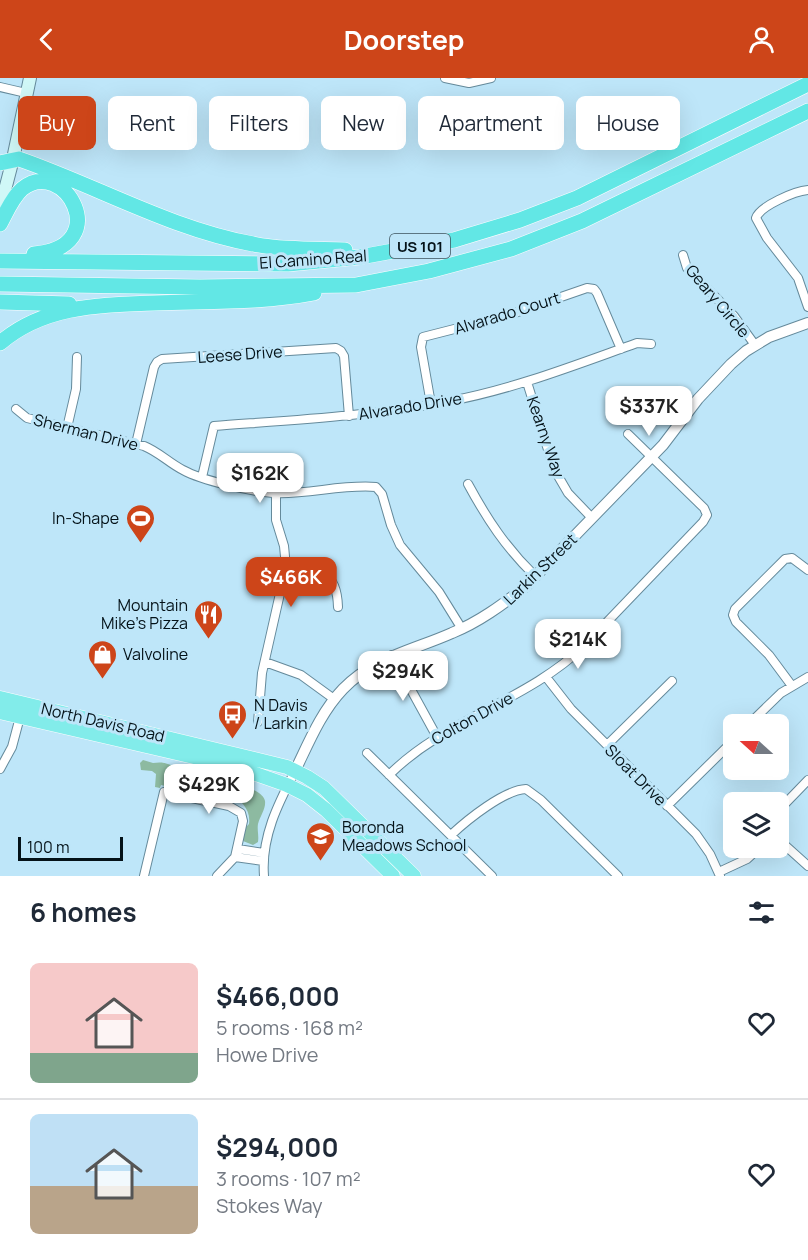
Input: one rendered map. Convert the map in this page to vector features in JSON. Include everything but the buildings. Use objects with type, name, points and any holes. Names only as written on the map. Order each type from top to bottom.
[{"type":"highway","name":"El Camino Real","points":[[0,259],[288,264],[360,257],[465,237],[520,220],[578,198],[808,84]]},
{"type":"highway","name":"El Camino Real","points":[[0,284],[200,287],[357,285],[429,272],[549,236],[808,111]]},
{"type":"highway","points":[[7,161],[28,162],[177,222],[255,245],[354,250],[408,249]]},
{"type":"highway","points":[[0,224],[20,191],[40,182],[56,185],[66,192],[74,203],[78,217],[73,235],[62,247],[49,253],[0,259]]},
{"type":"highway","points":[[0,343],[28,324],[54,313],[87,306],[281,298],[357,285]]},
{"type":"highway","points":[[0,302],[111,304]]},
{"type":"highway","name":"North Davis Road","points":[[0,698],[244,755],[295,771],[316,782],[334,797],[414,876]]},
{"type":"highway","name":"North Davis Road","points":[[0,712],[233,766],[287,785],[319,804],[393,876]]},
{"type":"main road","points":[[0,209],[7,161],[30,78]]},
{"type":"street","points":[[445,78],[469,83],[492,78]]},
{"type":"street","points":[[0,87],[26,93]]},
{"type":"street","points":[[808,190],[796,192],[763,209],[756,218],[767,238],[798,278],[808,307]]},
{"type":"street","name":"Geary Circle","points":[[683,255],[689,271],[734,316],[755,345]]},
{"type":"street","name":"Alvarado Court","points":[[432,404],[420,347],[423,337],[509,315],[587,288],[594,289],[597,293],[621,349]]},
{"type":"street","name":"Larkin Street","points":[[264,876],[264,857],[272,821],[320,719],[334,699],[361,673],[392,655],[462,629],[509,600],[525,587],[669,438],[708,387],[739,357],[777,333],[808,323]]},
{"type":"street","name":"Alvarado Drive","points":[[202,477],[214,426],[349,416],[432,404],[527,382],[640,342],[651,344]]},
{"type":"street","name":"Leese Drive","points":[[136,444],[154,367],[160,360],[165,359],[336,348],[344,356],[349,416]]},
{"type":"street","points":[[67,428],[76,389],[77,357]]},
{"type":"street","name":"Kearny Way","points":[[527,382],[554,469],[568,493],[592,518]]},
{"type":"street","name":"Sherman Drive","points":[[16,409],[27,418],[136,444],[156,452],[182,470],[202,477],[276,493],[372,487],[378,489],[382,494],[391,525],[400,545],[444,598],[462,629]]},
{"type":"street","points":[[628,434],[651,457]]},
{"type":"street","name":"Colton Drive","points":[[389,775],[411,754],[437,737],[546,677],[584,646],[703,522],[707,513],[703,507],[651,457]]},
{"type":"street","points":[[468,484],[497,534],[514,556],[535,576]]},
{"type":"street","points":[[258,722],[260,689],[286,567],[285,546],[276,520],[276,493]]},
{"type":"street","points":[[792,686],[769,655],[736,622],[733,615],[735,609],[785,558],[792,558],[808,570]]},
{"type":"street","points":[[286,567],[316,569],[324,572],[338,593],[338,607]]},
{"type":"street","points":[[392,655],[437,737]]},
{"type":"street","points":[[265,662],[302,675],[334,699]]},
{"type":"street","name":"Sloat Drive","points":[[546,677],[565,703],[702,841],[719,874]]},
{"type":"street","points":[[759,714],[772,701],[808,677]]},
{"type":"street","points":[[607,745],[672,681]]},
{"type":"street","points":[[0,769],[12,747],[20,717]]},
{"type":"street","points":[[668,806],[723,751]]},
{"type":"street","points":[[367,753],[492,876]]},
{"type":"street","points":[[789,800],[808,780]]},
{"type":"street","points":[[451,835],[483,809],[516,791],[526,789],[541,800],[618,876]]},
{"type":"street","points":[[144,876],[164,792],[238,810],[243,821],[237,853],[217,876]]},
{"type":"street","points":[[789,849],[808,866]]},
{"type":"street","points":[[237,853],[264,857]]},
{"type":"street","points":[[719,874],[748,858]]},
{"type":"green space","points":[[143,760],[153,763],[160,762],[180,770],[227,780],[253,789],[265,801],[258,824],[258,842],[253,845],[243,841],[246,827],[249,824],[248,814],[231,792],[219,791],[206,786],[194,786],[184,781],[171,782],[170,787],[161,785],[160,788],[155,787],[156,774],[152,771],[141,770],[140,763]]},
{"type":"place","name":"In-Shape","points":[[140,544]]},
{"type":"place","name":"Mountain Mike's Pizza","points":[[209,640]]},
{"type":"place","name":"Valvoline","points":[[102,680]]},
{"type":"place","name":"N Davis / Larkin","points":[[233,740]]},
{"type":"place","name":"Boronda Meadows School","points":[[321,862]]}]
